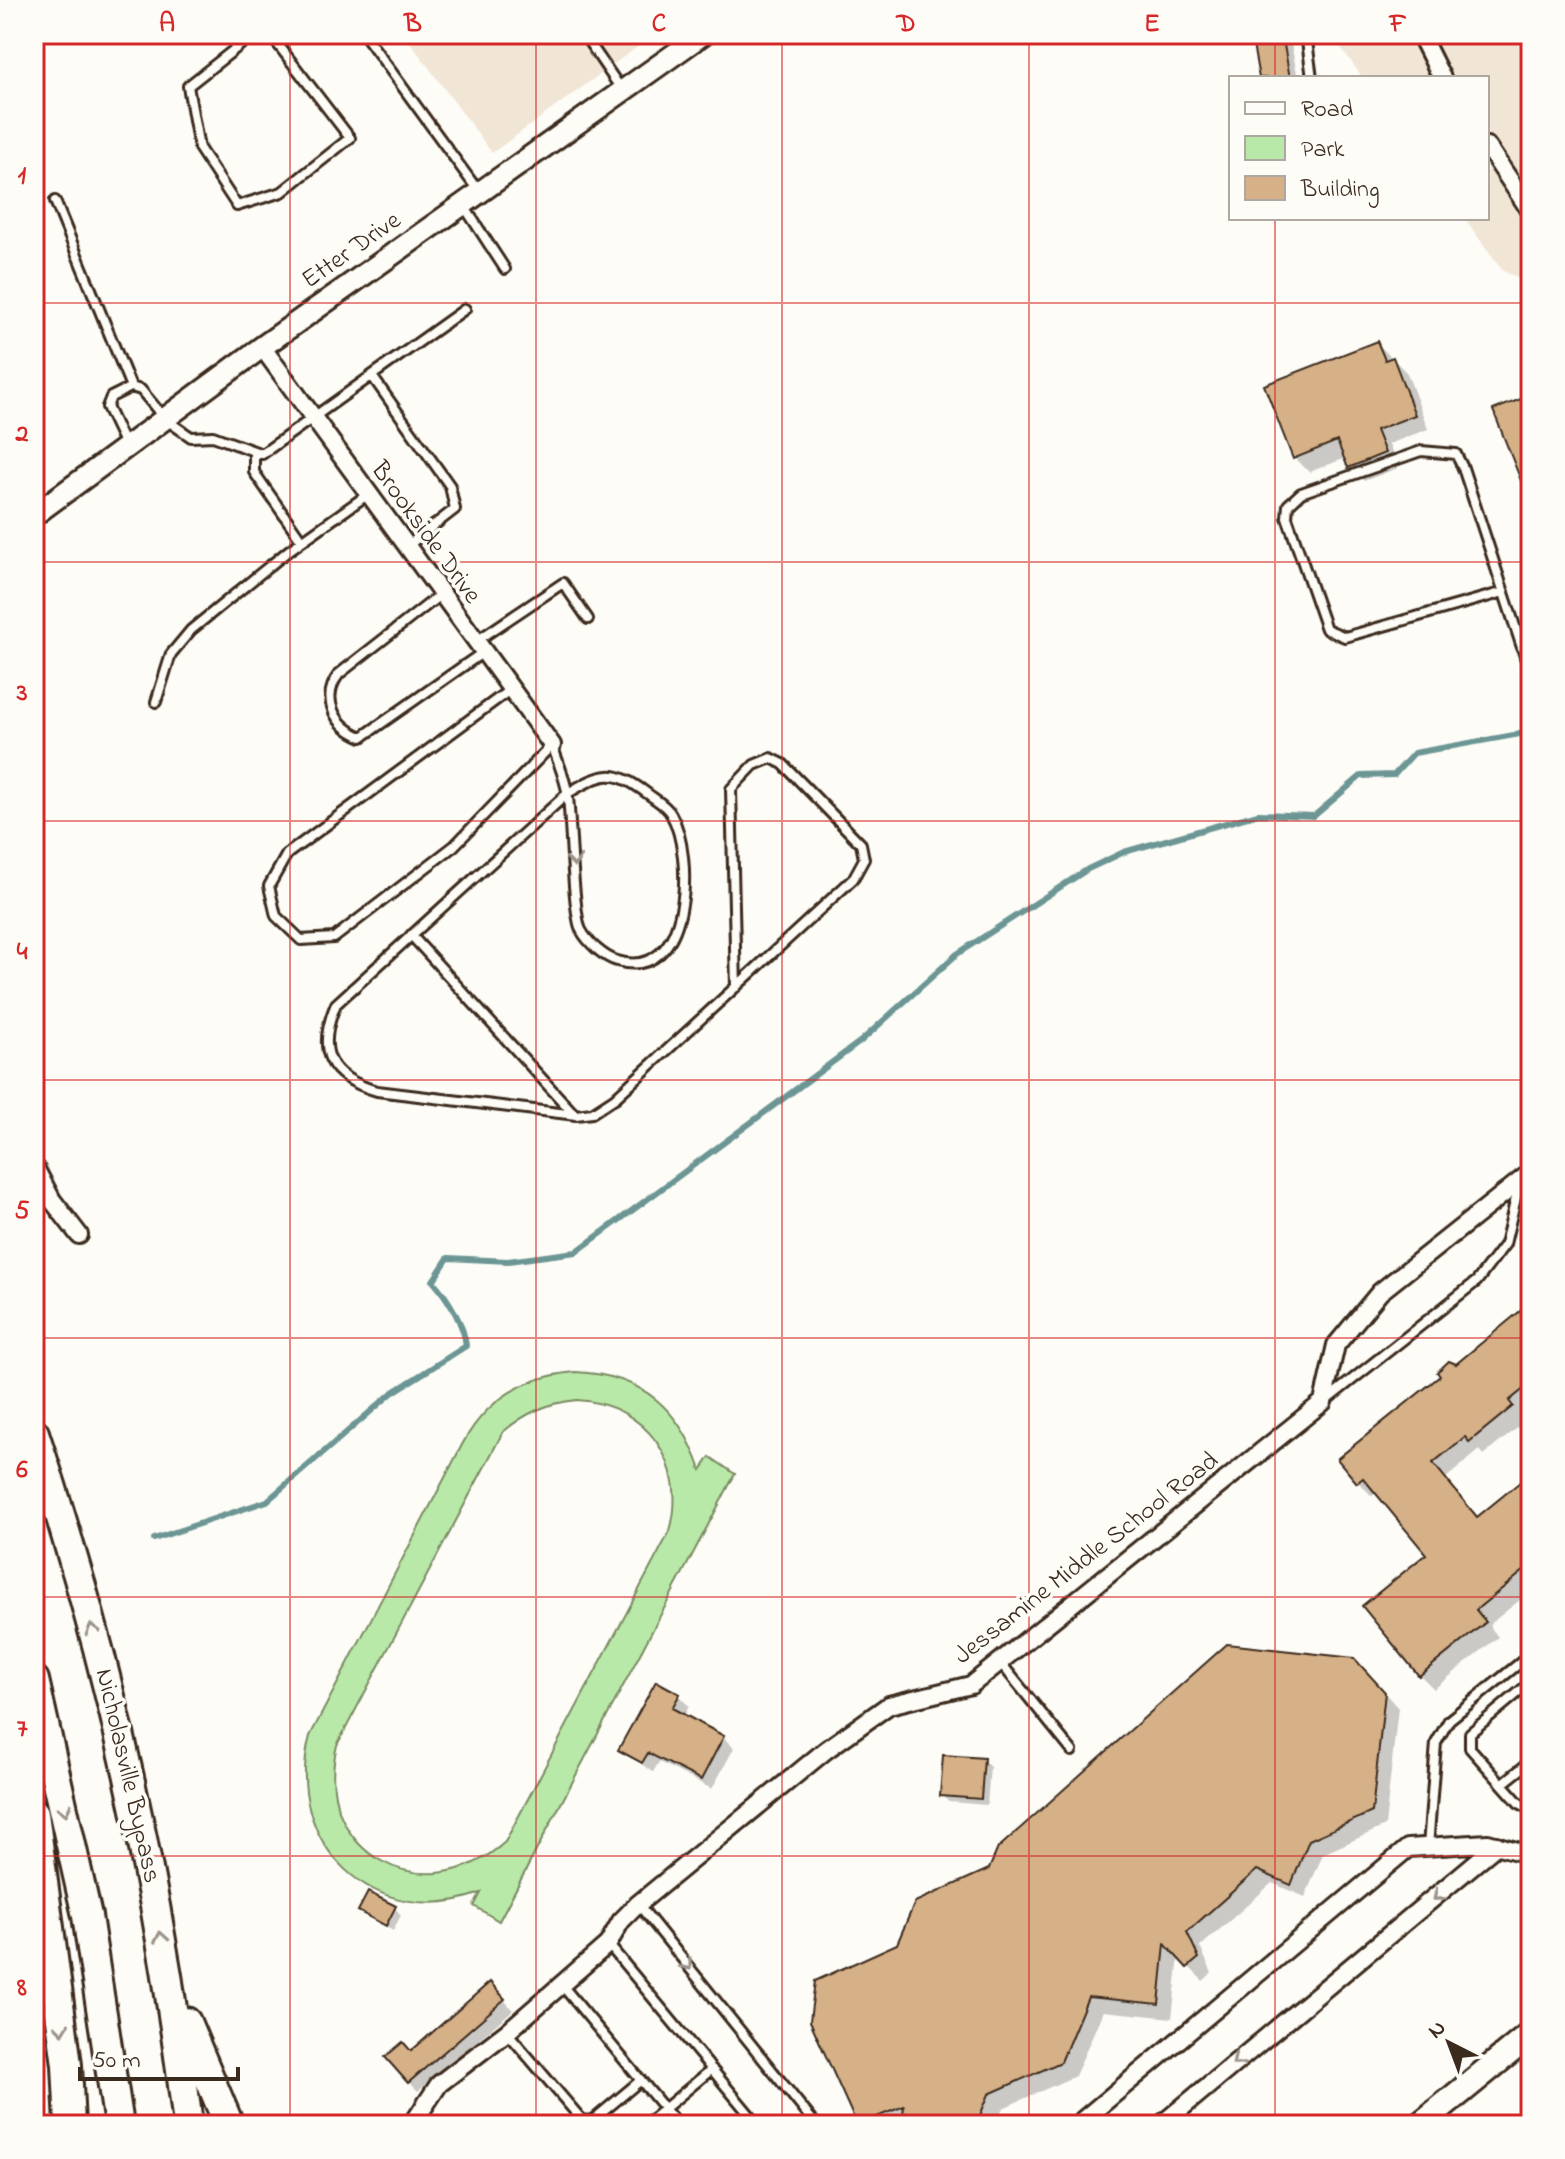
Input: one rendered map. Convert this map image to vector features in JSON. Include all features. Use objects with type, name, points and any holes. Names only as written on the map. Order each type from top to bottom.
[{"type":"highway","name":"Nicholasville Bypass","points":[[34,1433],[107,1683],[144,1848],[167,1974],[188,2125]]},
{"type":"highway","points":[[34,1680],[87,1916],[119,2125]]},
{"type":"highway","points":[[34,1813],[67,2065],[70,2125]]},
{"type":"highway","points":[[167,1974],[229,2125]]},
{"type":"main road","points":[[1420,2125],[1531,2034]]},
{"type":"street","name":"Etter Drive","points":[[34,515],[262,347],[703,34]]},
{"type":"street","points":[[1420,34],[1441,76]]},
{"type":"street","points":[[1489,149],[1531,212]]},
{"type":"street","name":"Brookside Drive","points":[[262,347],[478,648],[552,745]]},
{"type":"street","points":[[34,1166],[52,1200],[79,1235]]},
{"type":"street","points":[[1323,1402],[1336,1345],[1380,1292],[1526,1174]]},
{"type":"street","name":"Jessamine Middle School Road","points":[[412,2125],[439,2084],[507,2032],[608,1944],[621,1921],[638,1904],[826,1750],[889,1705],[971,1685],[1323,1402]]},
{"type":"street","points":[[1161,2125],[1497,1845]]},
{"type":"street","points":[[1077,2125],[1408,1848],[1497,1845],[1531,1855]]},
{"type":"lane","points":[[254,34],[188,86],[199,148],[237,206],[282,192],[350,138],[270,34]]},
{"type":"lane","points":[[364,34],[471,198],[505,269]]},
{"type":"lane","points":[[601,34],[589,42],[622,91]]},
{"type":"lane","points":[[1306,34],[1312,76]]},
{"type":"lane","points":[[55,201],[131,387],[147,395],[165,419],[191,437],[213,436],[262,454],[465,309]]},
{"type":"lane","points":[[372,376],[450,486],[455,509],[405,547]]},
{"type":"lane","points":[[126,447],[107,407],[111,397],[131,387]]},
{"type":"lane","points":[[254,451],[254,472],[302,541]]},
{"type":"lane","points":[[1504,592],[1345,637],[1333,635],[1326,629],[1296,545],[1287,517],[1288,505],[1301,493],[1421,451],[1456,454],[1504,592],[1531,675]]},
{"type":"lane","points":[[156,702],[171,654],[191,630],[302,541],[367,495]]},
{"type":"lane","points":[[440,595],[339,674],[330,686],[328,700],[337,718],[350,732],[362,737],[563,583],[588,619]]},
{"type":"lane","points":[[511,689],[287,854],[269,886],[276,916],[301,940],[334,938],[454,846],[552,745],[568,793],[581,929],[606,958],[632,965],[663,953],[678,930],[683,883],[679,830],[669,810],[626,778],[601,774],[568,793],[336,1004],[327,1026],[327,1048],[333,1068],[352,1084],[377,1091],[576,1115],[592,1113],[615,1098],[736,987],[853,879],[864,859],[861,844],[783,764],[771,758],[754,765],[731,789],[736,987]]},
{"type":"lane","points":[[411,935],[576,1115]]},
{"type":"lane","points":[[1323,1402],[1477,1281],[1505,1244],[1526,1174]]},
{"type":"lane","points":[[1428,1847],[1436,1743],[1449,1720],[1531,1654]]},
{"type":"lane","points":[[1000,1662],[1072,1751]]},
{"type":"lane","points":[[1531,1682],[1470,1733],[1470,1748],[1519,1803],[1531,1809]]},
{"type":"lane","points":[[1502,1784],[1531,1761]]},
{"type":"lane","points":[[638,1904],[816,2125]]},
{"type":"lane","points":[[608,1944],[758,2125]]},
{"type":"lane","points":[[561,1983],[678,2125]]},
{"type":"lane","points":[[507,2032],[582,2120],[592,2121],[641,2080]]},
{"type":"lane","points":[[645,2125],[712,2069]]},
{"type":"shaded area","points":[[404,34],[655,34],[492,153]]},
{"type":"shaded area","points":[[1331,34],[1531,34],[1531,283],[1503,271],[1465,220],[1489,220],[1489,76],[1362,76]]},
{"type":"green space","points":[[576,1372],[600,1375],[639,1388],[670,1413],[682,1429],[701,1470],[710,1457],[735,1474],[499,1921],[474,1906],[481,1893],[442,1902],[406,1900],[373,1889],[345,1870],[324,1843],[310,1811],[305,1775],[310,1736],[473,1427],[510,1392],[558,1374]],"holes":[[[577,1400],[602,1404],[642,1426],[667,1461],[673,1483],[674,1506],[670,1531],[505,1842],[474,1863],[441,1872],[410,1871],[381,1861],[358,1842],[341,1816],[333,1783],[337,1745],[503,1432],[528,1414],[546,1406]]]},
{"type":"building","points":[[1251,34],[1282,34],[1290,76],[1259,76]]},
{"type":"building","points":[[1377,341],[1385,360],[1393,357],[1415,415],[1376,430],[1385,453],[1348,468],[1337,441],[1293,459],[1264,385]]},
{"type":"building","points":[[1531,395],[1531,503],[1530,503],[1493,410]]},
{"type":"building","points":[[1531,1302],[1531,1383],[1509,1401],[1513,1406],[1469,1442],[1465,1437],[1433,1463],[1477,1517],[1531,1473],[1531,1565],[1476,1610],[1486,1622],[1419,1676],[1362,1606],[1426,1554],[1363,1478],[1357,1483],[1337,1459],[1440,1376],[1437,1372],[1449,1361],[1456,1364]]},
{"type":"building","points":[[1227,1644],[1354,1658],[1385,1692],[1372,1812],[1309,1840],[1291,1885],[1257,1870],[1187,1932],[1199,1958],[1187,1968],[1165,1944],[1159,2004],[1088,1997],[1061,2062],[989,2094],[976,2125],[902,2125],[904,2106],[857,2125],[810,2021],[815,1981],[897,1944],[915,1902],[989,1869],[998,1848]]},
{"type":"building","points":[[656,1681],[680,1694],[672,1708],[724,1736],[701,1780],[648,1753],[642,1763],[618,1750]]},
{"type":"building","points":[[943,1755],[984,1758],[981,1799],[940,1796]]},
{"type":"building","points":[[368,1892],[396,1906],[386,1926],[358,1911]]},
{"type":"building","points":[[490,1982],[505,1999],[408,2083],[385,2057],[403,2042],[411,2051]]},
{"type":"waterway","points":[[154,1539],[267,1501],[392,1393],[466,1346],[454,1312],[433,1281],[448,1258],[508,1261],[576,1252],[861,1041],[957,954],[1088,869],[1124,852],[1258,814],[1314,816],[1361,776],[1394,775],[1414,753],[1531,732]]}]
